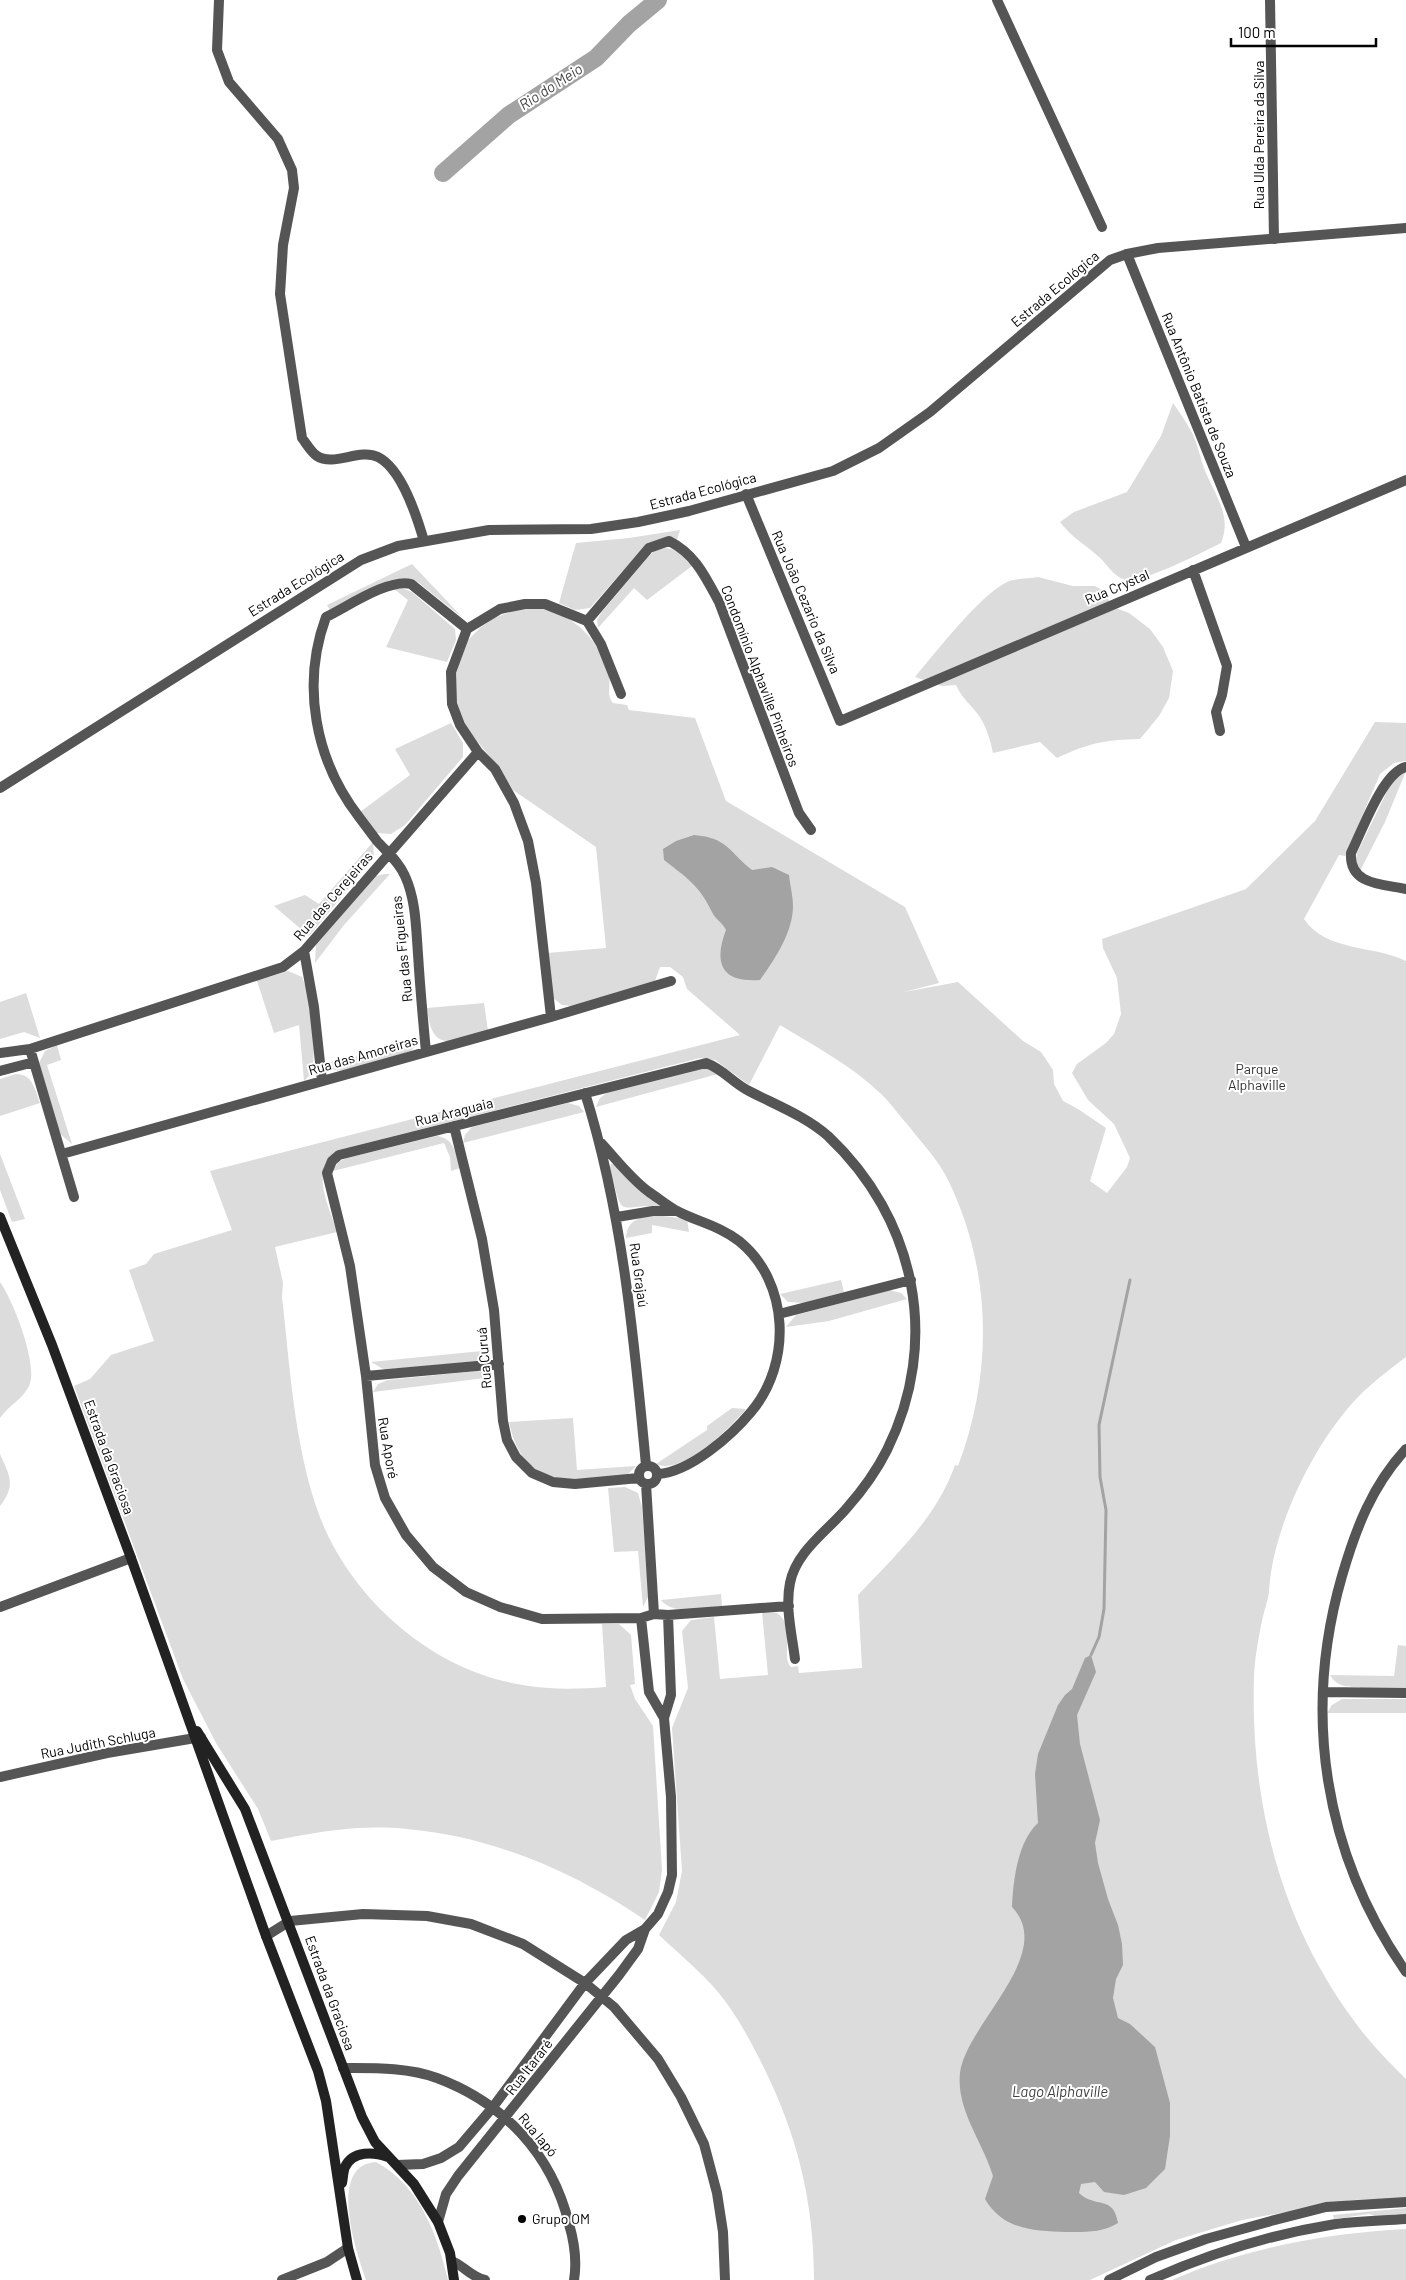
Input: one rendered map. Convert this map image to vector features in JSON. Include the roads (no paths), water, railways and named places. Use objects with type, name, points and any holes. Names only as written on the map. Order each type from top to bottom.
[{"type":"main road","name":"Estrada da Graciosa","points":[[0,1217],[52,1345],[185,1710],[198,1738],[266,1936],[324,2093],[348,2248],[357,2280]]},
{"type":"main road","name":"Estrada da Graciosa","points":[[198,1738],[245,1809],[290,1921],[343,2068],[371,2134],[375,2142],[414,2184],[438,2222],[452,2261],[454,2280]]},
{"type":"main road","points":[[341,2196],[345,2167],[352,2159],[364,2153],[377,2153],[394,2162]]},
{"type":"street","points":[[218,0],[217,50],[229,82],[278,139],[292,170],[294,188],[283,245],[280,294],[302,438],[315,455],[324,459],[365,455],[377,457],[388,465],[412,500],[424,541]]},
{"type":"street","points":[[997,0],[1102,227]]},
{"type":"street","name":"Rua Ulda Pereira da Silva","points":[[1270,0],[1274,239]]},
{"type":"street","name":"Estrada Ecológica","points":[[0,788],[361,560],[398,546],[489,530],[591,529],[629,524],[689,511],[833,470],[880,448],[967,382],[1110,260],[1127,254],[1158,248],[1406,228]]},
{"type":"street","name":"Rua Antônio Batista de Souza","points":[[1127,254],[1246,547]]},
{"type":"street","name":"Rua Crystal","points":[[840,721],[1406,480]]},
{"type":"street","name":"Rua João Cezario da Silva","points":[[746,494],[840,721]]},
{"type":"street","name":"Condomínio Alphaville Pinheiros","points":[[587,621],[648,548],[668,541],[684,549],[704,573],[719,602],[799,813],[811,830]]},
{"type":"street","points":[[1193,570],[1227,666],[1222,695],[1216,712],[1220,731]]},
{"type":"street","name":"Rua das Figueiras","points":[[426,1052],[410,890],[405,874],[389,852],[378,843],[344,798],[326,759],[317,728],[314,690],[315,658],[319,636],[326,617],[390,585],[402,581],[411,584],[467,629]]},
{"type":"street","points":[[550,1017],[536,883],[528,841],[514,803],[495,769],[478,752],[460,725],[452,704],[451,672],[467,629],[500,609],[525,604],[552,606],[587,621],[601,644],[621,694]]},
{"type":"street","name":"Rua das Cerejeiras","points":[[30,1049],[283,967],[304,952],[389,852],[478,752]]},
{"type":"street","points":[[1406,767],[1397,769],[1387,780],[1352,853],[1351,863],[1356,875],[1368,881],[1406,889]]},
{"type":"street","points":[[304,952],[314,1006],[322,1081]]},
{"type":"street","name":"Rua das Amoreiras","points":[[62,1154],[671,982]]},
{"type":"street","points":[[0,1053],[30,1049],[74,1198]]},
{"type":"street","points":[[0,1071],[34,1062]]},
{"type":"street","name":"Rua Araguaia","points":[[332,1161],[339,1155],[706,1063],[719,1067],[730,1080],[803,1118],[827,1136],[867,1180],[897,1233],[911,1280],[915,1336],[913,1369],[902,1417],[869,1481],[796,1564],[790,1584],[789,1606],[795,1659]]},
{"type":"street","name":"Rua Grajaú","points":[[585,1093],[601,1143],[617,1218],[633,1333],[646,1465]]},
{"type":"street","name":"Rua Curuá","points":[[454,1126],[482,1239],[494,1310],[500,1364],[503,1421],[507,1440],[516,1457],[532,1473],[553,1482],[575,1484],[643,1481]]},
{"type":"street","points":[[601,1143],[647,1190],[677,1211],[715,1225],[740,1242],[760,1265],[772,1289],[779,1314],[780,1338],[776,1365],[768,1387],[756,1406],[739,1426],[711,1449],[685,1465],[658,1474]]},
{"type":"street","name":"Rua Aporé","points":[[332,1161],[326,1173],[350,1266],[366,1376],[375,1465],[385,1498],[406,1535],[432,1567],[466,1592],[500,1607],[542,1619],[642,1618],[654,1614]]},
{"type":"street","points":[[617,1218],[653,1211],[677,1211]]},
{"type":"street","points":[[779,1314],[911,1280]]},
{"type":"street","points":[[366,1376],[500,1364]]},
{"type":"street","points":[[1406,1449],[1376,1490],[1355,1530],[1332,1612],[1321,1714],[1325,1765],[1332,1810],[1351,1870],[1372,1917],[1406,1972]]},
{"type":"street","points":[[658,1474],[653,1466],[646,1465],[640,1470],[643,1481],[654,1614],[668,1615],[789,1606]]},
{"type":"street","points":[[643,1481],[655,1482],[658,1474]]},
{"type":"street","points":[[0,1608],[131,1558]]},
{"type":"street","points":[[664,1718],[672,1695],[668,1615]]},
{"type":"street","points":[[642,1618],[649,1692],[664,1718]]},
{"type":"street","points":[[1324,1692],[1406,1693]]},
{"type":"street","name":"Rua Itararé","points":[[394,2162],[423,2164],[441,2158],[459,2147],[492,2107],[585,1983],[626,1940],[645,1929],[658,1914],[668,1892],[672,1875],[671,1797],[664,1718]]},
{"type":"street","name":"Rua Judith Schluga","points":[[0,1777],[107,1753],[198,1738]]},
{"type":"street","points":[[266,1936],[290,1921],[363,1914],[427,1916],[471,1924],[523,1944],[585,1983],[620,2014],[658,2059],[681,2097],[704,2144],[717,2193],[722,2222],[724,2280]]},
{"type":"street","name":"Rua Itararé","points":[[438,2222],[450,2187],[638,1950],[645,1929]]},
{"type":"street","name":"Rua Iapó","points":[[343,2068],[397,2070],[436,2078],[492,2107],[506,2118],[522,2133],[546,2164],[563,2198],[573,2241],[574,2280]]},
{"type":"street","points":[[1108,2280],[1173,2251],[1271,2220],[1326,2207],[1406,2202]]},
{"type":"street","points":[[1150,2280],[1212,2256],[1282,2235],[1331,2224],[1406,2219]]},
{"type":"street","points":[[282,2280],[327,2262],[348,2248]]},
{"type":"street","points":[[452,2261],[464,2266],[476,2278],[485,2280]]},
{"type":"water","points":[[694,835],[721,842],[752,870],[772,867],[789,875],[793,898],[790,926],[777,954],[760,980],[737,978],[724,969],[720,953],[725,928],[713,914],[697,888],[664,860],[663,849],[676,841]]},
{"type":"water","name":"Lago Alphaville","points":[[1091,1655],[1096,1672],[1077,1715],[1080,1744],[1100,1820],[1095,1843],[1098,1863],[1108,1899],[1118,1925],[1122,1944],[1123,1965],[1116,1979],[1113,1998],[1118,2018],[1130,2024],[1155,2047],[1170,2103],[1170,2136],[1165,2169],[1146,2188],[1124,2195],[1104,2192],[1095,2182],[1081,2184],[1079,2193],[1085,2198],[1103,2203],[1112,2208],[1118,2223],[1106,2229],[1093,2231],[1042,2231],[1010,2223],[992,2209],[985,2199],[993,2176],[966,2113],[960,2087],[960,2073],[966,2054],[977,2033],[1017,1967],[1024,1946],[1023,1926],[1012,1907],[1015,1873],[1021,1850],[1031,1831],[1038,1823],[1035,1774],[1038,1754],[1058,1705],[1072,1689],[1085,1658]]},
{"type":"waterway","name":"Rio do Meio","points":[[443,173],[509,115],[596,58],[629,24],[658,0]]},
{"type":"waterway","points":[[1091,1655],[1099,1637],[1104,1609],[1106,1510],[1100,1477],[1099,1425],[1130,1280]]},
{"type":"place","name":"Grupo OM","points":[[522,2219]]},
{"type":"park label","name":"Parque Alphaville","points":[[1257,1078]]}]
